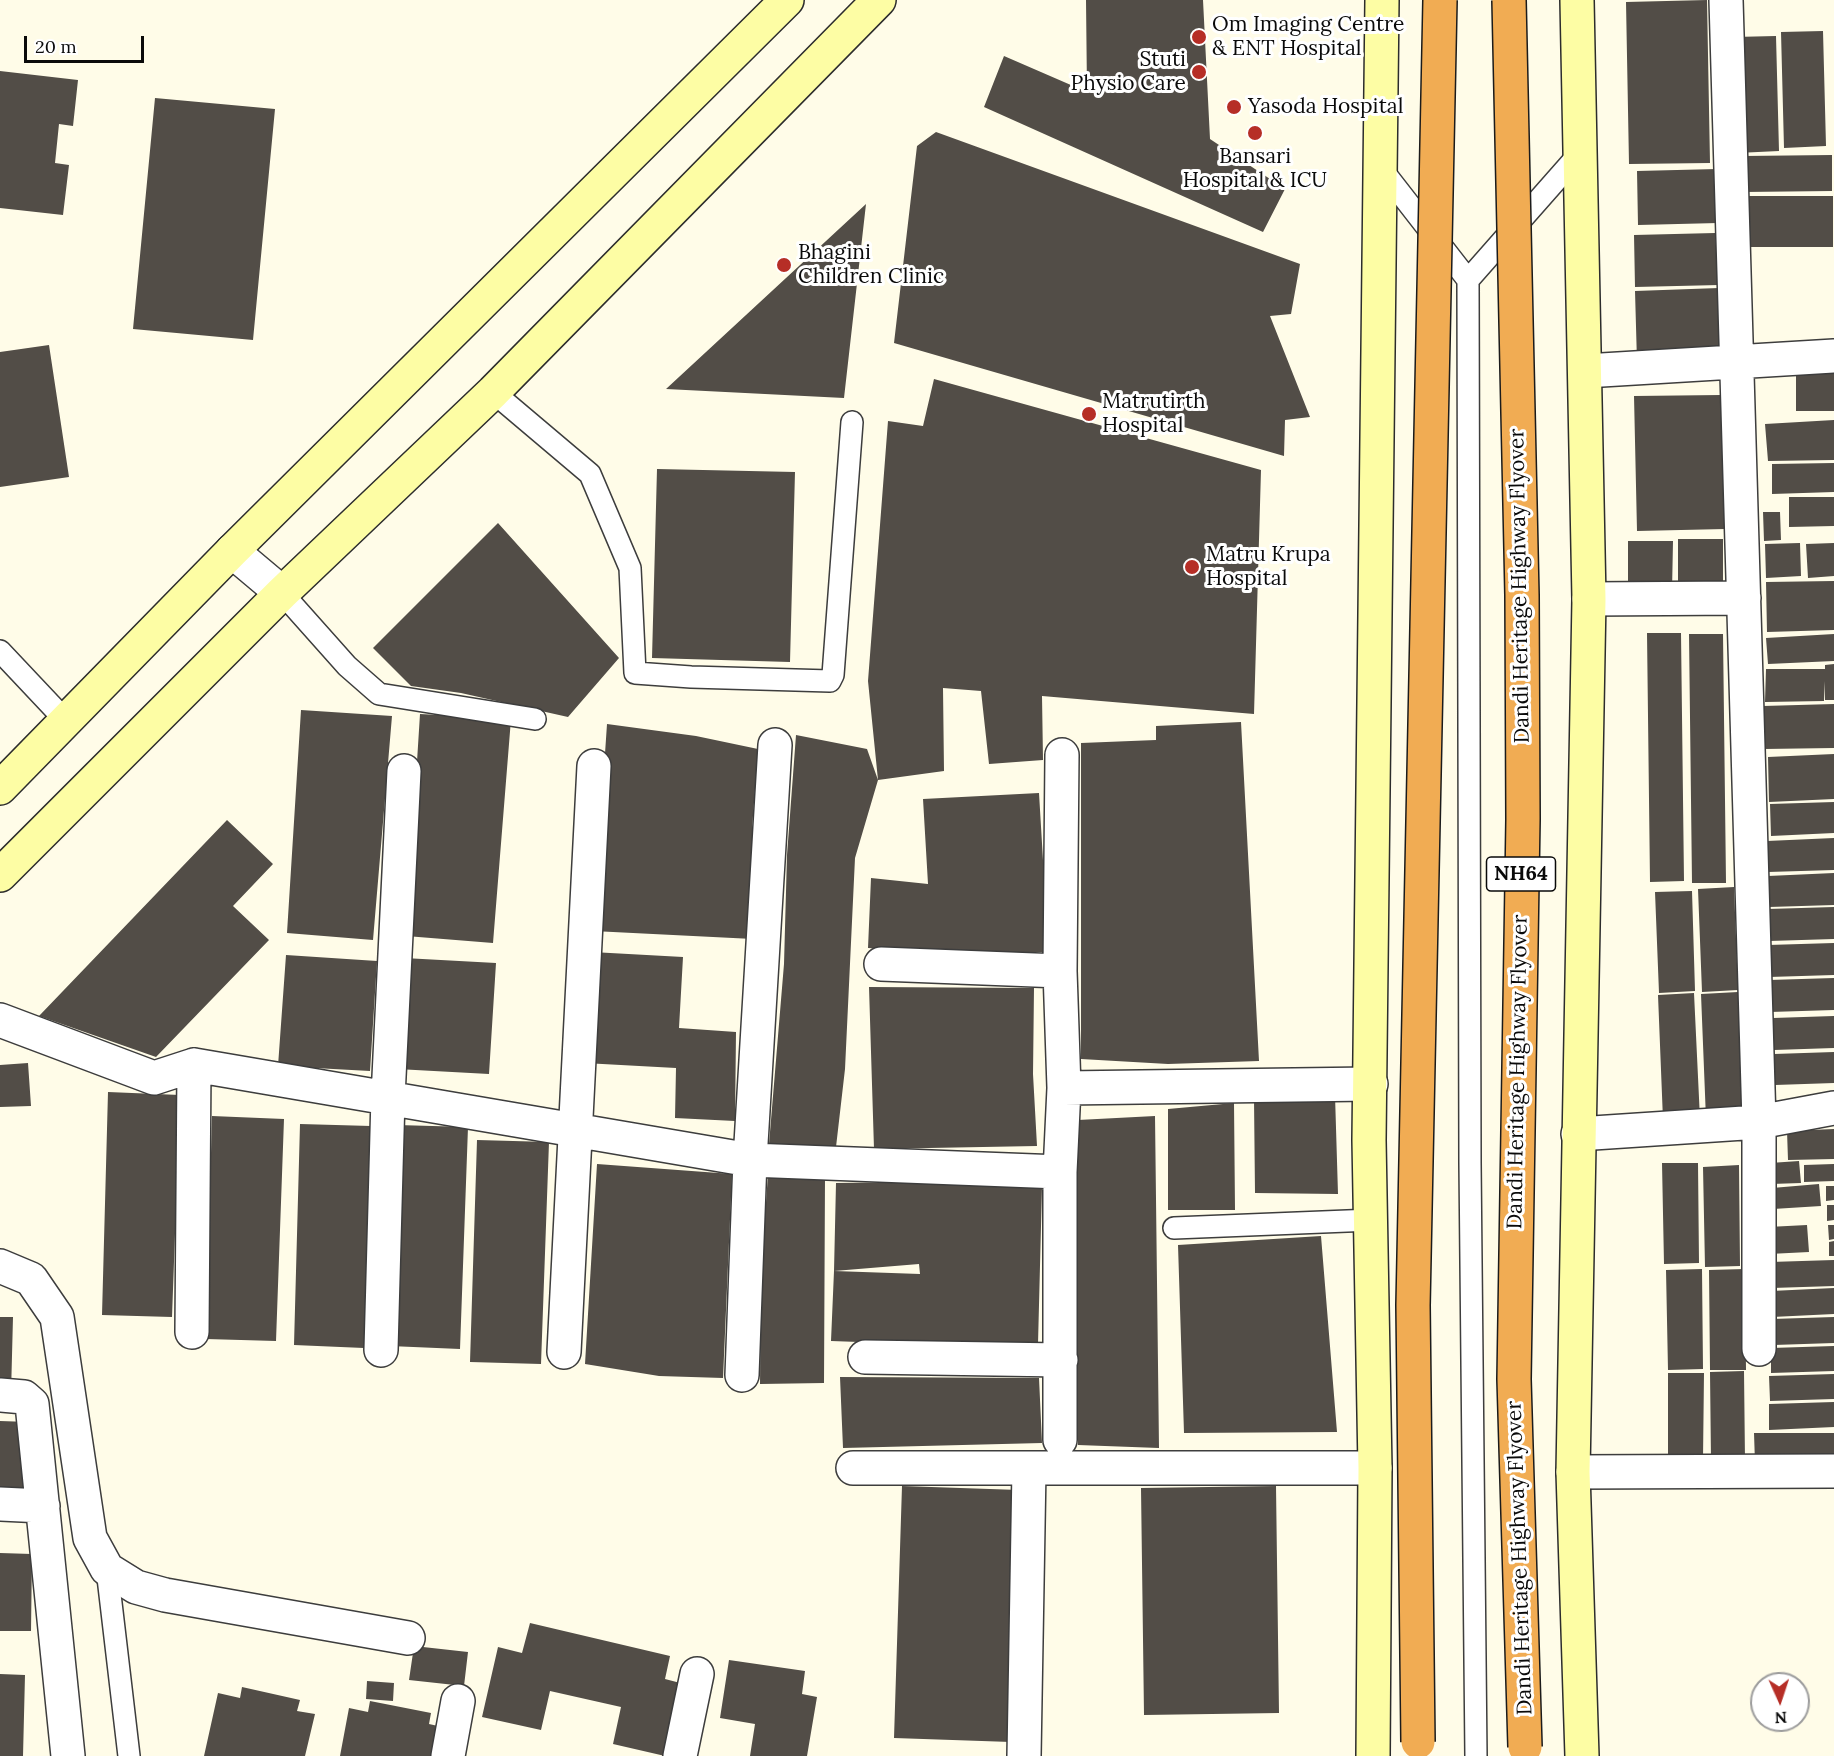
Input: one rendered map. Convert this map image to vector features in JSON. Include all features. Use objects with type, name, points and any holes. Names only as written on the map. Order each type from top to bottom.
[{"type":"highway","points":[[1418,1742],[1413,1305],[1440,0]]},
{"type":"highway","name":"Dandi Heritage Highway Flyover","points":[[1509,0],[1523,795],[1514,1379],[1525,1747]]},
{"type":"street","points":[[0,788],[232,551],[787,0]]},
{"type":"street","points":[[0,875],[282,593],[493,392],[879,0]]},
{"type":"street","points":[[1373,1756],[1375,1468],[1371,1084],[1382,0]]},
{"type":"street","points":[[1577,0],[1588,599],[1573,1472],[1582,1756]]},
{"type":"street","points":[[1726,0],[1759,1122],[1759,1349]]},
{"type":"street","points":[[1585,371],[1834,356]]},
{"type":"street","points":[[232,551],[282,593]]},
{"type":"street","points":[[1588,599],[1744,598]]},
{"type":"street","points":[[742,1374],[750,1160],[776,745]]},
{"type":"street","points":[[1060,1440],[1060,1172],[1064,1088],[1060,971],[1062,755]]},
{"type":"street","points":[[564,1352],[594,766]]},
{"type":"street","points":[[381,1350],[388,1097],[404,771]]},
{"type":"street","points":[[880,964],[1060,971]]},
{"type":"street","points":[[0,1020],[154,1078],[194,1065],[388,1097],[574,1132],[750,1160],[1060,1172]]},
{"type":"street","points":[[192,1332],[194,1065]]},
{"type":"street","points":[[1064,1088],[1371,1084]]},
{"type":"street","points":[[1578,1134],[1759,1122],[1834,1108]]},
{"type":"street","points":[[0,1266],[31,1279],[57,1317],[90,1538],[107,1569],[136,1587],[165,1595],[408,1638]]},
{"type":"street","points":[[865,1358],[1061,1360]]},
{"type":"street","points":[[0,1395],[24,1397],[32,1404],[68,1756]]},
{"type":"street","points":[[853,1468],[1375,1468]]},
{"type":"street","points":[[1024,1756],[1029,1469]]},
{"type":"street","points":[[1573,1472],[1834,1471]]},
{"type":"street","points":[[0,1504],[43,1506]]},
{"type":"street","points":[[680,1756],[697,1674]]},
{"type":"street","points":[[447,1756],[458,1701]]},
{"type":"lane","points":[[1468,280],[1492,250],[1580,153]]},
{"type":"lane","points":[[1379,166],[1468,280],[1470,1163],[1476,1756]]},
{"type":"lane","points":[[493,392],[590,474],[630,568],[635,673],[830,681],[833,675],[852,422]]},
{"type":"lane","points":[[282,593],[347,666],[379,694],[535,719]]},
{"type":"lane","points":[[0,651],[66,722]]},
{"type":"lane","points":[[1174,1228],[1372,1220]]},
{"type":"lane","points":[[107,1569],[129,1756]]},
{"type":"building","points":[[1086,0],[1203,0],[1210,139],[1285,189],[1263,232],[984,107],[1004,56],[1087,92]]},
{"type":"building","points":[[1707,0],[1710,163],[1629,164],[1626,2]]},
{"type":"building","points":[[1823,31],[1826,146],[1784,148],[1781,32]]},
{"type":"building","points":[[1776,36],[1779,151],[1737,153],[1734,37]]},
{"type":"building","points":[[0,71],[78,80],[73,126],[59,124],[55,163],[69,165],[63,215],[0,208]]},
{"type":"building","points":[[155,98],[275,109],[253,340],[133,329]]},
{"type":"building","points":[[936,132],[1300,264],[1291,314],[1270,316],[1310,417],[1285,420],[1284,456],[894,343],[917,146]]},
{"type":"building","points":[[1832,155],[1832,191],[1744,192],[1744,156]]},
{"type":"building","points":[[1717,169],[1718,223],[1638,225],[1637,171]]},
{"type":"building","points":[[1744,196],[1833,196],[1833,247],[1743,247]]},
{"type":"building","points":[[866,204],[844,398],[666,389]]},
{"type":"building","points":[[1715,233],[1719,285],[1635,287],[1634,235]]},
{"type":"building","points":[[1719,288],[1721,360],[1637,362],[1635,291]]},
{"type":"building","points":[[49,345],[69,477],[0,487],[0,352]]},
{"type":"building","points":[[1796,373],[1834,374],[1834,411],[1796,411]]},
{"type":"building","points":[[934,379],[1261,470],[1254,714],[1042,696],[1043,760],[989,764],[981,691],[943,688],[944,771],[878,780],[868,681],[888,421],[923,426]]},
{"type":"building","points":[[1721,395],[1725,529],[1637,531],[1634,396]]},
{"type":"building","points":[[1834,420],[1834,460],[1768,461],[1765,424]]},
{"type":"building","points":[[1834,463],[1834,492],[1772,494],[1772,464]]},
{"type":"building","points":[[657,469],[795,472],[790,662],[652,658]]},
{"type":"building","points":[[1789,497],[1834,497],[1834,526],[1789,527]]},
{"type":"building","points":[[1763,512],[1780,512],[1781,540],[1764,541]]},
{"type":"building","points":[[498,523],[619,658],[568,717],[461,693],[411,686],[373,648]]},
{"type":"building","points":[[1678,539],[1723,539],[1723,590],[1678,590]]},
{"type":"building","points":[[1628,541],[1673,541],[1672,592],[1628,592]]},
{"type":"building","points":[[1800,543],[1801,576],[1766,578],[1765,544]]},
{"type":"building","points":[[1834,543],[1834,576],[1808,578],[1806,544]]},
{"type":"building","points":[[1834,581],[1834,630],[1767,632],[1766,582]]},
{"type":"building","points":[[1647,633],[1681,633],[1684,881],[1650,882]]},
{"type":"building","points":[[1689,634],[1723,634],[1726,883],[1692,883]]},
{"type":"building","points":[[1834,634],[1834,661],[1768,664],[1766,638]]},
{"type":"building","points":[[1834,664],[1834,700],[1825,700],[1824,681],[1824,701],[1765,702],[1766,669],[1825,669],[1825,665]]},
{"type":"building","points":[[1834,704],[1834,748],[1764,749],[1763,706]]},
{"type":"building","points":[[301,710],[392,716],[373,940],[287,933]]},
{"type":"building","points":[[420,714],[511,719],[493,943],[406,936]]},
{"type":"building","points":[[1241,722],[1259,1061],[1168,1064],[1081,1059],[1081,743],[1156,740],[1156,726]]},
{"type":"building","points":[[607,724],[696,736],[758,749],[752,829],[753,939],[593,931]]},
{"type":"building","points":[[796,735],[867,749],[878,780],[855,858],[845,1069],[836,1147],[769,1144],[784,964],[787,855]]},
{"type":"building","points":[[1834,754],[1834,799],[1769,802],[1768,757]]},
{"type":"building","points":[[1039,793],[1044,877],[1043,952],[938,952],[868,948],[871,878],[928,884],[923,799]]},
{"type":"building","points":[[1834,802],[1834,833],[1771,836],[1770,804]]},
{"type":"building","points":[[227,820],[273,864],[233,906],[269,940],[156,1057],[39,1016]]},
{"type":"building","points":[[1834,838],[1834,870],[1768,872],[1767,841]]},
{"type":"building","points":[[1834,873],[1834,905],[1769,907],[1768,876]]},
{"type":"building","points":[[1734,887],[1738,990],[1702,992],[1698,889]]},
{"type":"building","points":[[1692,891],[1695,991],[1659,993],[1655,892]]},
{"type":"building","points":[[1834,907],[1834,939],[1769,941],[1768,909]]},
{"type":"building","points":[[1834,943],[1834,975],[1769,977],[1768,945]]},
{"type":"building","points":[[592,952],[683,957],[679,1028],[736,1032],[735,1121],[675,1118],[676,1068],[584,1063]]},
{"type":"building","points":[[286,955],[377,961],[370,1071],[278,1066]]},
{"type":"building","points":[[404,958],[496,963],[489,1074],[397,1069]]},
{"type":"building","points":[[1834,978],[1834,1010],[1770,1012],[1769,980]]},
{"type":"building","points":[[869,987],[1034,988],[1033,1074],[1037,1146],[874,1149]]},
{"type":"building","points":[[1738,992],[1743,1117],[1706,1119],[1701,994]]},
{"type":"building","points":[[1694,993],[1700,1119],[1663,1120],[1658,995]]},
{"type":"building","points":[[1834,1016],[1834,1048],[1774,1050],[1773,1018]]},
{"type":"building","points":[[1834,1052],[1834,1083],[1775,1085],[1774,1054]]},
{"type":"building","points":[[28,1063],[31,1106],[0,1107],[0,1065]]},
{"type":"building","points":[[108,1092],[180,1095],[172,1317],[102,1315]]},
{"type":"building","points":[[1335,1095],[1338,1194],[1255,1193],[1254,1099]]},
{"type":"building","points":[[1234,1103],[1235,1210],[1168,1210],[1168,1109]]},
{"type":"building","points":[[212,1116],[284,1119],[276,1341],[206,1339]]},
{"type":"building","points":[[1155,1116],[1159,1448],[1078,1445],[1078,1120]]},
{"type":"building","points":[[300,1124],[371,1126],[364,1348],[294,1345]]},
{"type":"building","points":[[397,1125],[468,1127],[460,1349],[390,1346]]},
{"type":"building","points":[[1834,1129],[1834,1159],[1788,1160],[1787,1131]]},
{"type":"building","points":[[477,1140],[549,1142],[541,1364],[470,1362]]},
{"type":"building","points":[[1799,1161],[1801,1183],[1771,1184],[1770,1163]]},
{"type":"building","points":[[1662,1163],[1698,1163],[1699,1263],[1664,1264]]},
{"type":"building","points":[[597,1164],[732,1174],[723,1378],[659,1376],[585,1364]]},
{"type":"building","points":[[1834,1164],[1834,1181],[1804,1182],[1804,1165]]},
{"type":"building","points":[[1739,1165],[1740,1266],[1705,1267],[1703,1167]]},
{"type":"building","points":[[768,1174],[825,1177],[824,1383],[760,1384],[761,1274]]},
{"type":"building","points":[[911,1182],[1042,1187],[1038,1344],[831,1341],[836,1183]],"holes":[[[919,1264],[920,1274],[834,1271]]]},
{"type":"building","points":[[1819,1184],[1821,1206],[1773,1209],[1772,1188]]},
{"type":"building","points":[[1826,1186],[1834,1186],[1834,1200],[1826,1201]]},
{"type":"building","points":[[1827,1205],[1834,1205],[1834,1220],[1827,1221]]},
{"type":"building","points":[[1807,1225],[1809,1252],[1769,1254],[1768,1227]]},
{"type":"building","points":[[1828,1225],[1834,1225],[1834,1239],[1829,1240]]},
{"type":"building","points":[[1321,1236],[1337,1432],[1184,1433],[1178,1245]]},
{"type":"building","points":[[1834,1241],[1834,1256],[1829,1256],[1829,1242]]},
{"type":"building","points":[[1834,1260],[1834,1286],[1772,1288],[1770,1262]]},
{"type":"building","points":[[1702,1269],[1703,1369],[1668,1370],[1666,1270]]},
{"type":"building","points":[[1745,1269],[1746,1370],[1710,1370],[1709,1270]]},
{"type":"building","points":[[1834,1288],[1834,1314],[1772,1317],[1771,1291]]},
{"type":"building","points":[[0,1317],[13,1317],[11,1394],[0,1394]]},
{"type":"building","points":[[1834,1317],[1834,1343],[1774,1345],[1772,1319]]},
{"type":"building","points":[[1834,1346],[1834,1371],[1771,1373],[1771,1348]]},
{"type":"building","points":[[1744,1371],[1745,1461],[1711,1461],[1710,1372]]},
{"type":"building","points":[[1668,1373],[1704,1373],[1703,1459],[1668,1458]]},
{"type":"building","points":[[1834,1374],[1834,1399],[1770,1401],[1769,1376]]},
{"type":"building","points":[[840,1377],[1039,1378],[1042,1443],[843,1448]]},
{"type":"building","points":[[1834,1402],[1834,1427],[1769,1430],[1769,1404]]},
{"type":"building","points":[[0,1421],[29,1422],[26,1501],[0,1500]]},
{"type":"building","points":[[1754,1433],[1834,1433],[1834,1463],[1755,1463]]},
{"type":"building","points":[[902,1486],[1019,1490],[1011,1742],[894,1738]]},
{"type":"building","points":[[1276,1486],[1279,1713],[1144,1715],[1141,1488]]},
{"type":"building","points":[[0,1553],[32,1554],[31,1631],[0,1631]]},
{"type":"building","points":[[530,1623],[670,1656],[665,1679],[688,1685],[665,1756],[613,1744],[621,1707],[550,1691],[541,1730],[482,1717],[498,1647],[522,1653]]},
{"type":"building","points":[[414,1646],[468,1652],[464,1686],[409,1680]]},
{"type":"building","points":[[729,1660],[805,1671],[802,1694],[817,1697],[807,1756],[750,1756],[755,1724],[720,1718]]},
{"type":"building","points":[[0,1674],[25,1675],[23,1756],[0,1756]]},
{"type":"building","points":[[367,1681],[394,1683],[393,1701],[366,1699]]},
{"type":"building","points":[[242,1687],[300,1700],[297,1711],[315,1714],[305,1756],[204,1756],[218,1693],[240,1698]]},
{"type":"building","points":[[370,1701],[431,1713],[429,1724],[447,1728],[442,1756],[340,1756],[349,1708],[368,1712]]},
{"type":"place","name":"Om Imaging Centre & ENT Hospital","points":[[1199,37]]},
{"type":"place","name":"Stuti Physio Care","points":[[1199,72]]},
{"type":"place","name":"Yasoda Hospital","points":[[1234,107]]},
{"type":"place","name":"Bansari Hospital & ICU","points":[[1255,133]]},
{"type":"place","name":"Bhagini Children Clinic","points":[[784,265]]},
{"type":"place","name":"Matrutirth Hospital","points":[[1089,414]]},
{"type":"place","name":"Matru Krupa Hospital","points":[[1192,567]]}]
